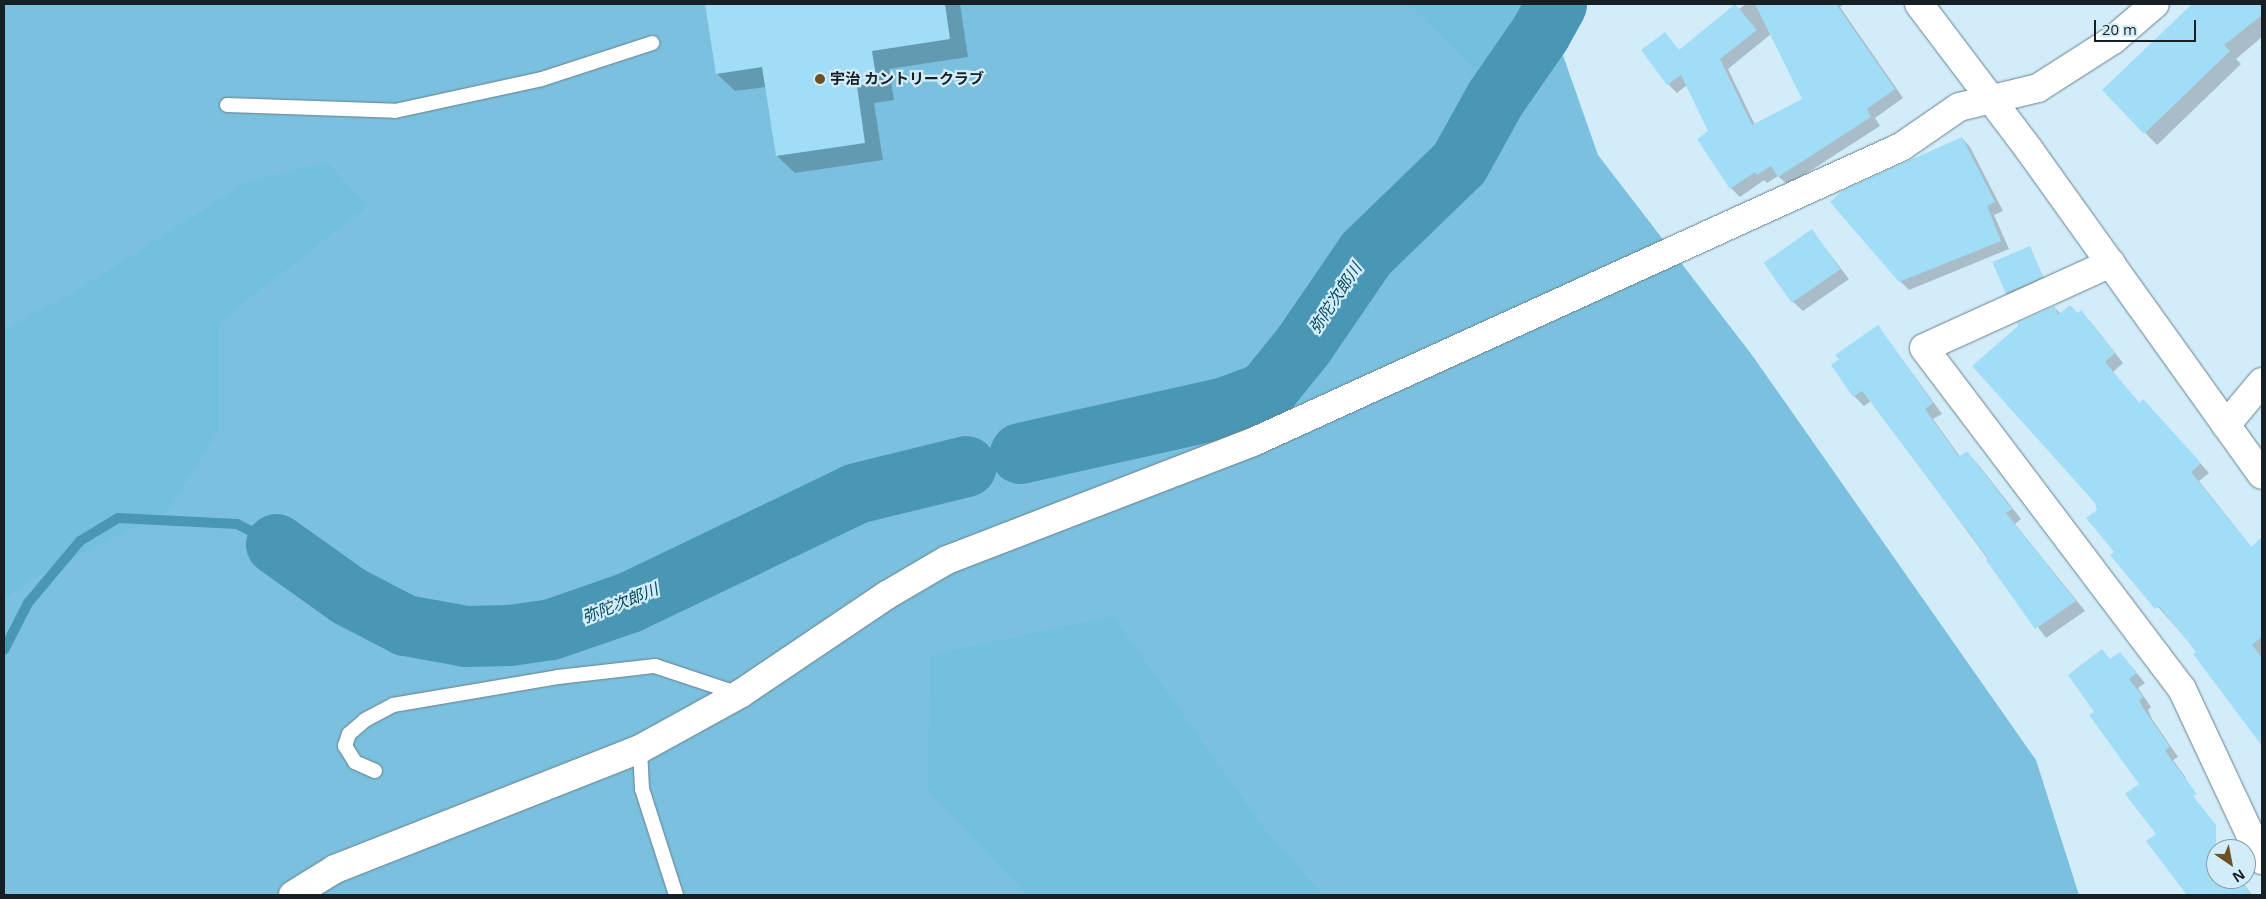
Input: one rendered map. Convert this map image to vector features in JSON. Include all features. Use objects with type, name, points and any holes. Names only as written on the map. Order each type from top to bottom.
[{"type":"street","points":[[1919,4],[2111,263],[2262,475]]},
{"type":"street","points":[[293,895],[336,869],[640,749],[740,694],[888,595],[947,560],[1253,442],[1901,147],[1960,107],[2038,88],[2113,40],[2155,4]]},
{"type":"street","points":[[2111,263],[1924,348],[2182,688],[2262,860]]},
{"type":"street","points":[[2226,425],[2262,382]]},
{"type":"lane","points":[[227,105],[395,111],[542,79],[652,43]]},
{"type":"lane","points":[[375,771],[355,762],[346,746],[349,734],[365,720],[393,705],[558,677],[655,666],[740,694]]},
{"type":"lane","points":[[640,749],[642,789],[676,895]]},
{"type":"shaded area","points":[[4,4],[1545,4],[1598,155],[1752,355],[2036,760],[2079,895],[4,895]]},
{"type":"shaded area","points":[[1408,4],[1528,4],[1486,80]]},
{"type":"shaded area","points":[[327,162],[368,206],[219,322],[219,429],[169,510],[27,581],[4,599],[4,330],[76,291],[247,182]]},
{"type":"shaded area","points":[[1113,616],[1266,831],[1323,895],[1027,895],[927,789],[931,655]]},
{"type":"building","name":"宇治 カントリークラブ","points":[[705,4],[945,4],[950,39],[872,51],[877,83],[857,86],[865,143],[776,156],[762,67],[716,74]]},
{"type":"building","points":[[1735,4],[1757,30],[1720,59],[1752,125],[1802,99],[1755,4],[1836,4],[1895,89],[1867,109],[1871,117],[1778,177],[1771,166],[1757,175],[1755,172],[1730,189],[1697,139],[1708,131],[1681,75],[1667,85],[1641,50],[1665,32],[1679,50]]},
{"type":"building","points":[[2192,4],[2262,4],[2262,15],[2224,45],[2230,51],[2144,134],[2102,90]]},
{"type":"building","points":[[1962,137],[1995,202],[1987,206],[2001,241],[1899,282],[1830,202],[1843,190]]},
{"type":"building","points":[[1812,229],[1840,269],[1792,303],[1764,263]]},
{"type":"building","points":[[2030,246],[2043,277],[2006,293],[1992,262]]},
{"type":"building","points":[[2070,305],[2078,313],[2081,310],[2115,353],[2105,362],[2139,403],[2143,399],[2201,463],[2191,472],[2251,547],[2262,537],[2262,636],[2252,645],[2262,658],[2262,746],[2193,654],[2196,652],[2159,606],[2155,609],[2110,555],[2114,552],[2086,518],[2097,510],[2095,503],[1972,366],[2018,326],[2017,323],[2055,306],[2058,315]]},
{"type":"building","points":[[1878,325],[1933,403],[1925,409],[1959,457],[1967,451],[2012,509],[2006,513],[2076,601],[2035,629],[1986,560],[1988,558],[1862,391],[1853,397],[1831,365],[1839,359],[1835,355]]},
{"type":"building","points":[[2102,649],[2110,659],[2120,652],[2137,673],[2129,679],[2143,697],[2139,700],[2143,708],[2170,747],[2165,751],[2197,794],[2193,796],[2216,825],[2216,839],[2206,839],[2206,889],[2246,889],[2251,895],[2187,895],[2146,841],[2156,834],[2125,794],[2139,784],[2089,715],[2094,712],[2068,675]]},
{"type":"waterway","name":"弥陀次郎川","points":[[1020,453],[1222,408],[1265,392],[1303,345],[1366,253],[1459,163],[1495,98],[1540,33],[1556,4]]},
{"type":"waterway","name":"弥陀次郎川","points":[[276,544],[349,596],[405,625],[466,636],[509,635],[551,629],[629,602],[856,493],[966,466]]},
{"type":"waterway","points":[[4,650],[28,603],[80,541],[118,518],[237,524],[276,544]]},
{"type":"place","name":"宇治 カントリークラブ","points":[[820,79]]}]
